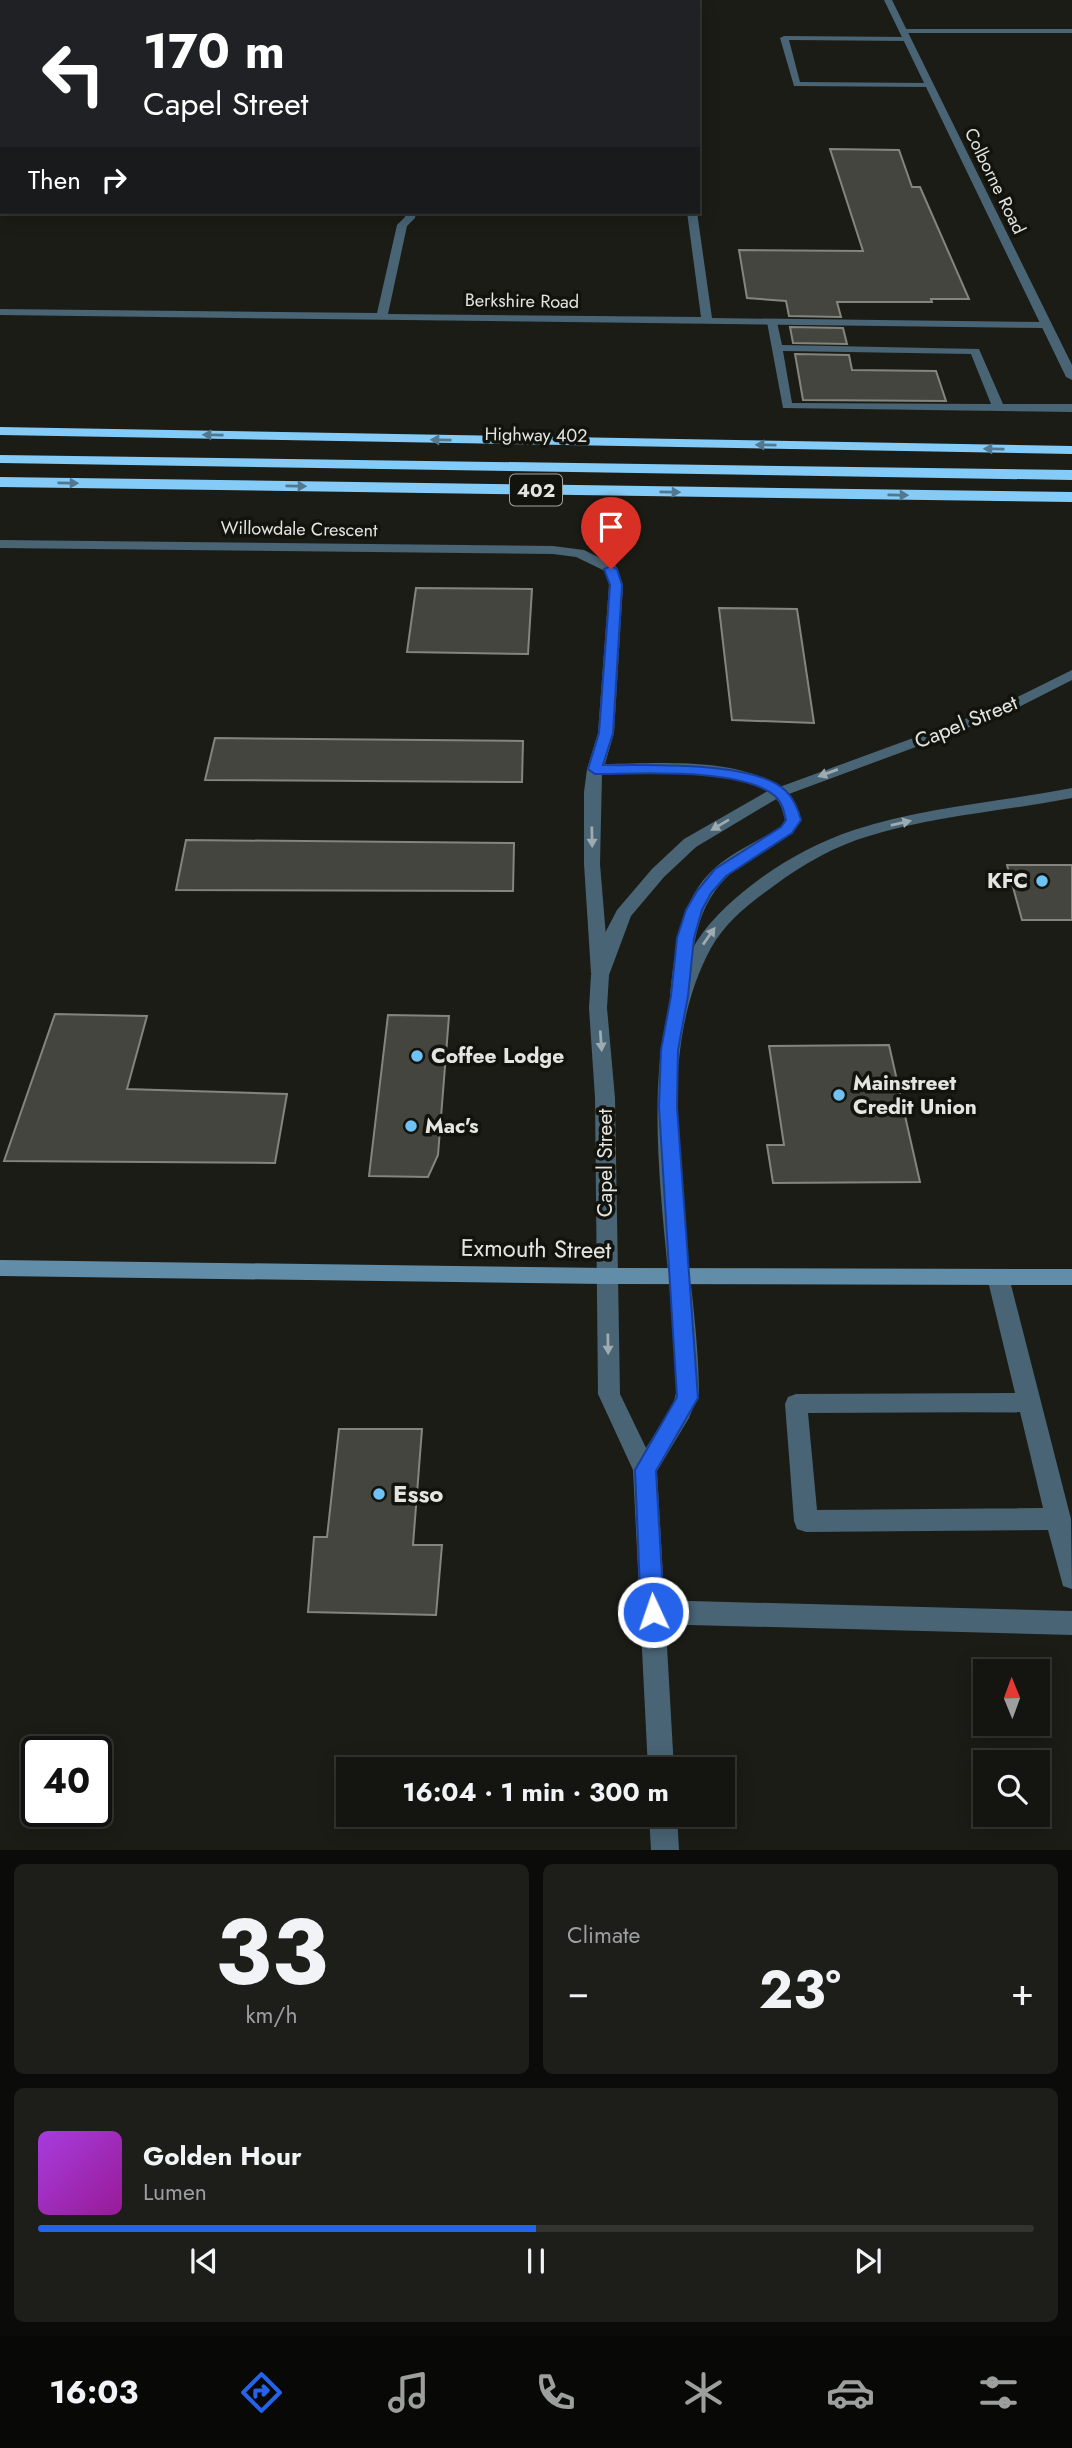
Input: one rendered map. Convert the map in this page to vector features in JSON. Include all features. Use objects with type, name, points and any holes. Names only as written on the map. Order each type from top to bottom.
[{"type":"highway","points":[[0,431],[1069,460]]},
{"type":"highway","name":"Highway 402","points":[[0,447],[1069,460]]},
{"type":"highway","points":[[0,459],[1069,460]]},
{"type":"highway","name":"402","points":[[0,482],[1072,497]]},
{"type":"main road","name":"Exmouth Street","points":[[0,1268],[606,1276],[1072,1278]]},
{"type":"street","name":"Colborne Road","points":[[888,0],[1044,325],[1072,377]]},
{"type":"street","points":[[929,85],[797,84],[784,38],[1072,31]]},
{"type":"street","points":[[382,317],[402,225],[411,214]]},
{"type":"street","points":[[692,214],[707,321]]},
{"type":"street","name":"Berkshire Road","points":[[0,312],[1044,325]]},
{"type":"street","points":[[772,322],[788,406],[1072,408]]},
{"type":"street","points":[[777,348],[975,351],[998,407]]},
{"type":"street","name":"Willowdale Crescent","points":[[0,544],[553,550],[579,553],[596,561]]},
{"type":"street","name":"Capel Street","points":[[596,561],[611,569],[616,585],[606,733],[595,769],[592,792],[592,864],[600,973],[598,1009],[605,1098],[609,1394],[645,1470],[660,1757]]},
{"type":"street","name":"Capel Street","points":[[600,973],[623,914],[658,873],[690,844],[779,792],[1000,711],[1072,674]]},
{"type":"street","points":[[595,769],[681,770],[743,776],[779,792],[790,807],[793,820],[787,830],[720,873],[704,891],[694,910],[685,938],[680,996],[670,1050],[668,1107],[687,1398],[645,1470]]},
{"type":"street","points":[[680,996],[695,957],[731,908],[761,883],[828,846],[905,822],[1072,793]]},
{"type":"street","points":[[998,1278],[1072,1578]]},
{"type":"street","points":[[1029,1402],[796,1404],[806,1521],[1059,1519]]},
{"type":"street","points":[[653,1612],[1072,1623]]},
{"type":"street","points":[[664,1827],[665,1850]]},
{"type":"building","points":[[830,149],[899,150],[912,187],[920,187],[969,299],[931,299],[932,302],[837,302],[841,317],[789,316],[786,301],[747,298],[739,250],[863,251]]},
{"type":"building","points":[[790,327],[843,328],[847,344],[793,343]]},
{"type":"building","points":[[795,354],[849,355],[852,370],[936,371],[946,401],[803,400]]},
{"type":"building","points":[[416,588],[532,589],[528,654],[407,652]]},
{"type":"building","points":[[719,608],[797,609],[814,723],[732,720]]},
{"type":"building","points":[[215,738],[523,741],[522,782],[205,780]]},
{"type":"building","points":[[186,840],[514,843],[513,891],[176,890]]},
{"type":"building","name":"KFC","points":[[1007,865],[1072,865],[1072,920],[1022,920]]},
{"type":"building","points":[[55,1014],[147,1016],[127,1089],[287,1094],[275,1163],[4,1161]]},
{"type":"building","points":[[388,1015],[449,1016],[438,1155],[428,1177],[369,1176]]},
{"type":"building","name":"Mainstreet Credit Union","points":[[889,1045],[920,1182],[773,1183],[767,1145],[784,1145],[769,1046]]},
{"type":"building","points":[[339,1429],[422,1429],[413,1545],[442,1545],[436,1615],[308,1612],[314,1537],[327,1537]]},
{"type":"place","name":"KFC","points":[[1042,881]]},
{"type":"place","name":"Coffee Lodge","points":[[417,1056]]},
{"type":"place","name":"Mainstreet Credit Union","points":[[839,1095]]},
{"type":"place","name":"Mac's","points":[[411,1126]]},
{"type":"place","name":"Esso","points":[[379,1494]]},
{"type":"route","points":[[611,569],[616,585],[606,733],[604,747],[595,769],[681,770],[743,776],[779,792],[790,807],[793,820],[787,830],[720,873],[704,891],[694,910],[685,938],[680,996],[670,1050],[668,1107],[687,1398],[645,1470],[653,1612]]}]
